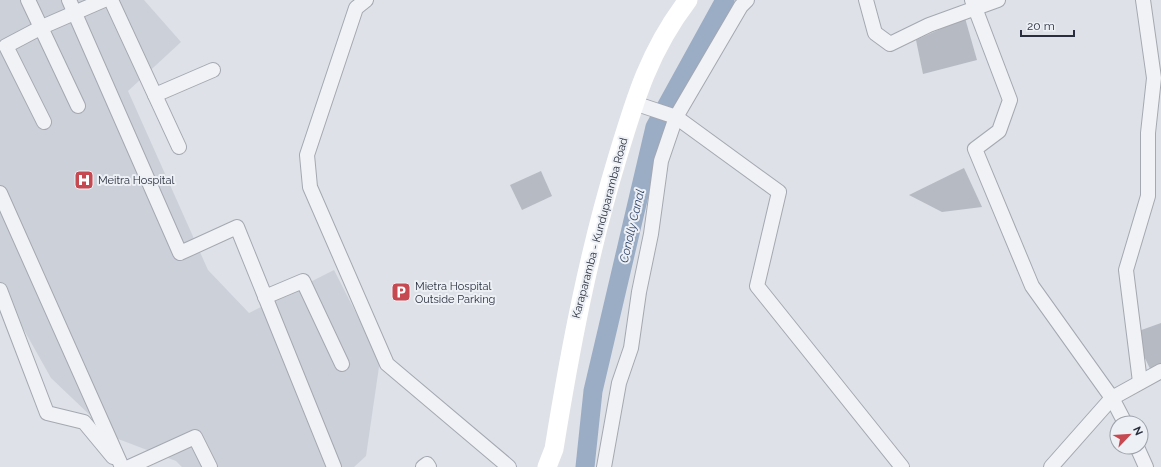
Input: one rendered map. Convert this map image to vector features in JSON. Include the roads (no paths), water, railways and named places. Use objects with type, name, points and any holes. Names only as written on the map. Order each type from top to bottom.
[{"type":"main road","name":"Karaparamba - Kunduparamba Road","points":[[547,467],[554,449],[574,330],[611,179],[646,68],[672,20],[688,0]]},
{"type":"street","points":[[28,0],[78,106]]},
{"type":"street","points":[[44,122],[6,46],[42,27],[72,6],[104,0]]},
{"type":"street","points":[[111,0],[179,147]]},
{"type":"street","points":[[366,0],[356,8],[307,155],[310,187],[387,364],[509,467]]},
{"type":"street","points":[[604,467],[619,383],[631,348],[639,292],[651,234],[661,161],[676,116],[741,6],[747,0]]},
{"type":"street","points":[[866,0],[875,33],[890,44],[973,4],[998,0]]},
{"type":"street","points":[[1140,382],[1126,270],[1148,196],[1148,133],[1154,78],[1143,0]]},
{"type":"street","points":[[973,4],[1010,100],[999,131],[975,149],[1032,286],[1112,398],[1121,415]]},
{"type":"street","points":[[72,6],[180,253],[237,227],[334,467]]},
{"type":"street","points":[[155,95],[213,70]]},
{"type":"street","points":[[634,103],[676,116],[779,192],[757,286],[902,467]]},
{"type":"street","points":[[0,193],[122,467]]},
{"type":"street","points":[[265,297],[303,281],[342,364]]},
{"type":"street","points":[[0,290],[47,413],[84,422],[122,467]]},
{"type":"street","points":[[1051,467],[1112,398],[1161,371]]},
{"type":"street","points":[[129,467],[195,437],[210,467]]},
{"type":"street","points":[[1141,455],[1146,467]]},
{"type":"street","points":[[423,467],[427,464],[429,467]]},
{"type":"waterway","name":"Conolly Canal","points":[[585,467],[593,391],[655,127],[725,0]]},
{"type":"place","name":"Meitra Hospital","points":[[84,180]]},
{"type":"place","name":"Mietra Hospital Outside Parking","points":[[401,292]]}]
